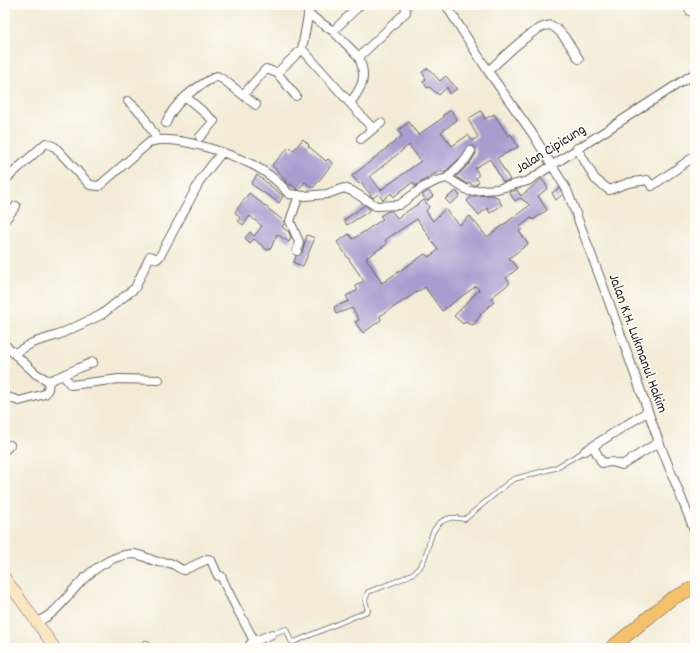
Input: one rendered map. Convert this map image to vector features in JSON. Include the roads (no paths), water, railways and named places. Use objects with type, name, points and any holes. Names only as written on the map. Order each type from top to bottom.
[{"type":"main road","points":[[611,648],[671,599],[695,587]]},
{"type":"street","points":[[276,73],[302,49],[310,5]]},
{"type":"street","points":[[333,31],[360,5]]},
{"type":"street","points":[[359,57],[406,12],[404,5]]},
{"type":"street","name":"Jalan K.H. Lukmanul Hakim","points":[[446,5],[488,71],[532,133],[566,190],[608,299],[647,412],[695,532]]},
{"type":"street","points":[[308,14],[333,31],[359,57],[364,82],[350,103]]},
{"type":"street","points":[[488,71],[535,30],[544,25],[549,25],[558,29],[579,59]]},
{"type":"street","points":[[302,49],[373,129]]},
{"type":"street","points":[[243,95],[266,69],[276,73],[296,96]]},
{"type":"street","name":"Jalan Cipicung","points":[[447,178],[469,191],[497,189],[528,180],[695,73]]},
{"type":"street","points":[[166,123],[174,108],[186,97],[217,76],[256,105]]},
{"type":"street","points":[[186,97],[214,121],[200,137]]},
{"type":"street","points":[[128,101],[142,114],[160,140]]},
{"type":"street","points":[[361,139],[381,123]]},
{"type":"street","points":[[5,180],[46,143],[55,147],[90,185],[99,186],[135,156],[144,146],[160,140],[177,140],[222,152],[254,166],[281,184],[289,194],[299,196],[327,194],[344,188],[352,191],[376,206],[399,205],[422,188],[436,181],[447,178],[466,159],[471,151]]},
{"type":"street","points":[[577,148],[594,179],[609,190],[628,183],[647,180],[652,186],[695,156]]},
{"type":"street","points":[[15,353],[32,343],[43,341],[82,325],[101,315],[132,292],[150,256],[159,258],[201,179],[222,152]]},
{"type":"street","points":[[297,251],[299,242],[290,221],[299,196]]},
{"type":"street","points":[[5,220],[16,206]]},
{"type":"street","points":[[5,345],[36,374],[49,381]]},
{"type":"street","points":[[49,381],[93,362]]},
{"type":"street","points":[[63,375],[71,385],[119,379],[159,380]]},
{"type":"street","points":[[5,396],[19,401],[45,394],[48,389],[49,381]]},
{"type":"street","points":[[586,451],[647,412]]},
{"type":"street","points":[[593,446],[602,463],[612,462],[622,465],[659,442]]},
{"type":"street","points":[[36,622],[44,620],[78,584],[103,564],[117,557],[133,554],[146,556],[156,562],[169,562],[180,570],[184,570],[208,559],[211,560],[218,576],[221,576],[254,641]]},
{"type":"street","points":[[5,578],[55,648]]},
{"type":"street","points":[[248,648],[254,641],[272,634]]},
{"type":"lane","points":[[272,634],[286,629],[291,641],[294,642],[368,612],[365,600],[368,592],[415,572],[423,562],[432,532],[444,520],[455,518],[465,519],[508,483],[555,468],[586,451]]}]
